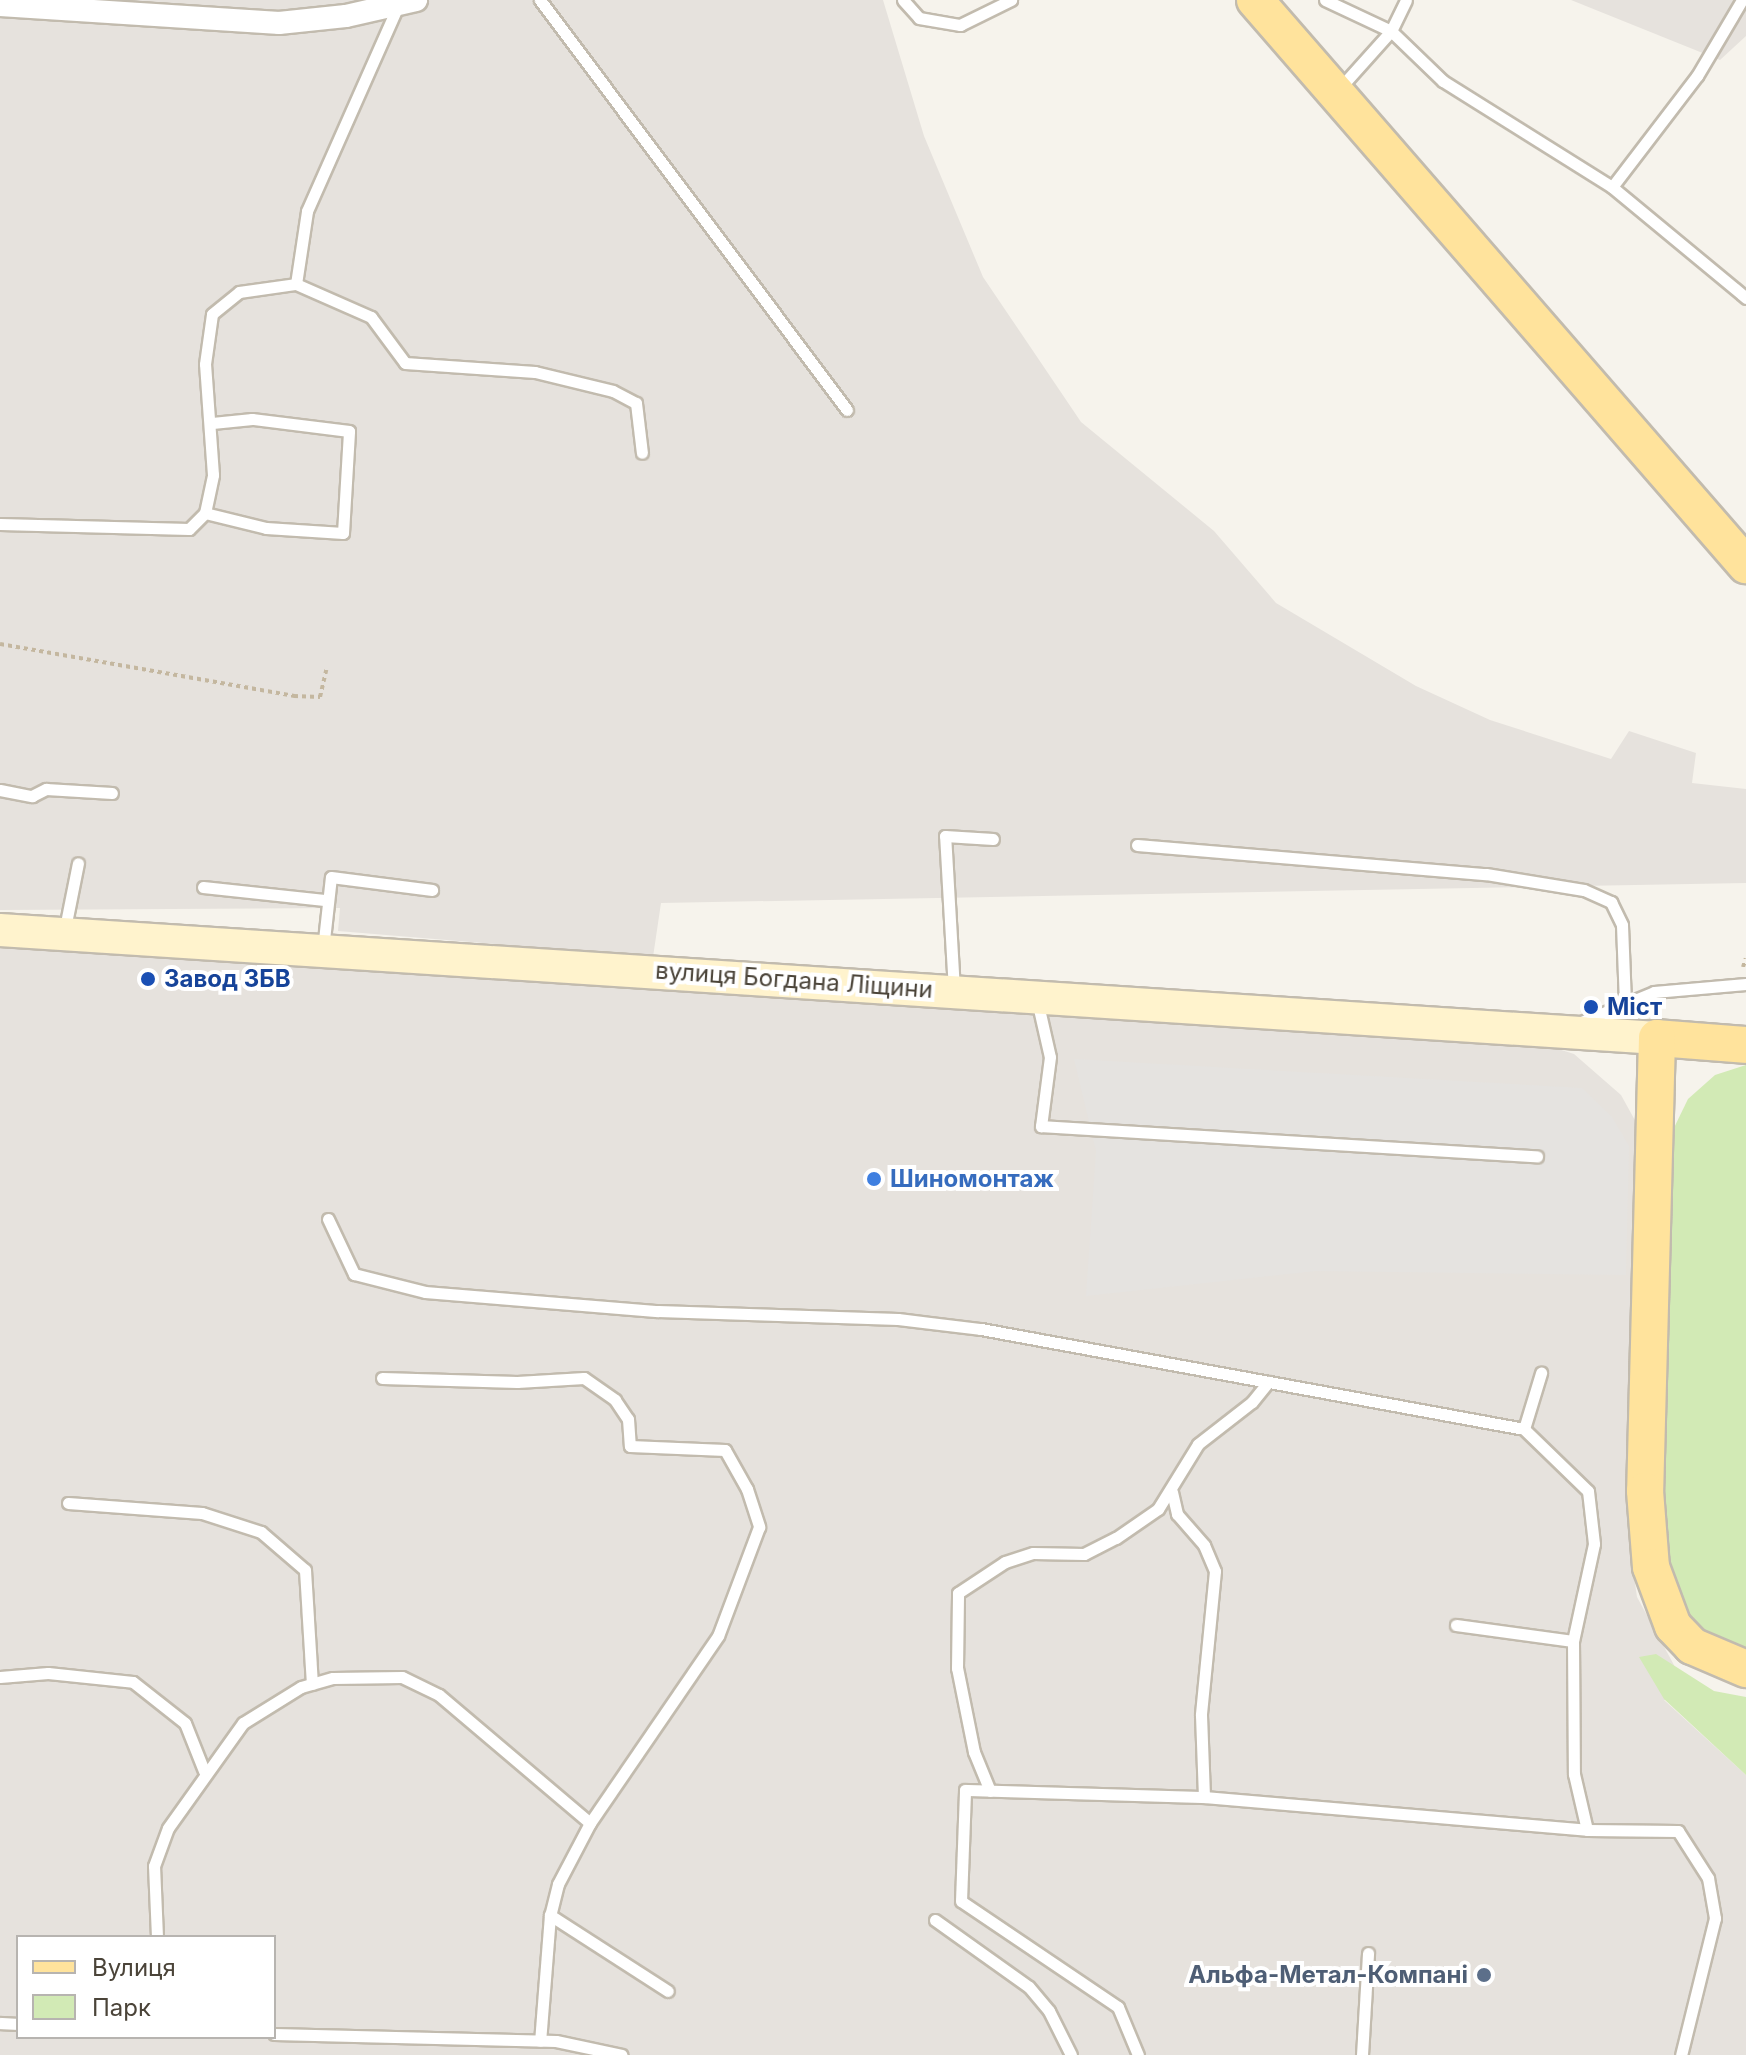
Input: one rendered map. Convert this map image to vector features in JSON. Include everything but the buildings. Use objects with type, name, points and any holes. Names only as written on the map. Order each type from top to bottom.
[{"type":"main road","points":[[1255,0],[1746,565]]},
{"type":"main road","name":"вулиця Богдана Ліщини","points":[[0,930],[1657,1038]]},
{"type":"main road","points":[[1745,1669],[1692,1646],[1673,1626],[1651,1567],[1645,1491],[1657,1038],[1746,1045]]},
{"type":"street","points":[[0,5],[279,23],[407,3]]},
{"type":"lane","points":[[540,0],[847,410]]},
{"type":"lane","points":[[903,0],[919,18],[960,25],[1011,0]]},
{"type":"lane","points":[[1325,0],[1391,31],[1443,81],[1612,187],[1746,298]]},
{"type":"lane","points":[[1336,93],[1391,31],[1406,0]]},
{"type":"lane","points":[[1612,187],[1697,76],[1742,0]]},
{"type":"lane","points":[[296,284],[307,211],[407,3]]},
{"type":"lane","points":[[0,524],[189,529],[205,513],[213,475],[212,423],[205,364],[212,314],[239,292],[296,284],[371,317],[405,363],[535,372],[613,391],[636,403],[642,453]]},
{"type":"lane","points":[[205,513],[266,528],[343,533],[349,431],[252,419],[212,423]]},
{"type":"lane","points":[[0,790],[32,796],[46,789],[112,793]]},
{"type":"lane","points":[[954,990],[945,836],[993,839]]},
{"type":"lane","points":[[1137,845],[1486,874],[1584,890],[1611,902],[1622,925],[1625,1004]]},
{"type":"lane","points":[[64,934],[78,863]]},
{"type":"lane","points":[[323,949],[324,900],[331,877],[432,890]]},
{"type":"lane","points":[[203,887],[324,900]]},
{"type":"lane","points":[[1574,1032],[1654,992],[1746,984]]},
{"type":"lane","points":[[1036,996],[1050,1057],[1041,1126],[1537,1156]]},
{"type":"lane","points":[[328,1219],[354,1274],[425,1292],[658,1311],[898,1319],[1524,1429],[1588,1491],[1594,1544],[1573,1641],[1574,1774],[1587,1830]]},
{"type":"lane","points":[[1524,1429],[1541,1373]]},
{"type":"lane","points":[[382,1378],[517,1382],[584,1378],[615,1400],[628,1419],[630,1446],[725,1450],[747,1489],[759,1527],[718,1636],[590,1823],[558,1884],[550,1915],[540,2041]]},
{"type":"lane","points":[[990,1791],[974,1752],[957,1668],[958,1593],[1005,1562],[1033,1553],[1084,1554],[1158,1509],[1172,1492],[1198,1444],[1252,1402],[1268,1382]]},
{"type":"lane","points":[[1172,1492],[1177,1514],[1204,1545],[1215,1571],[1201,1715],[1204,1797]]},
{"type":"lane","points":[[68,1503],[202,1513],[261,1532],[305,1570],[312,1684]]},
{"type":"lane","points":[[1456,1625],[1573,1641]]},
{"type":"lane","points":[[0,1677],[48,1673],[133,1682],[185,1723],[204,1771]]},
{"type":"lane","points":[[157,1935],[154,1866],[168,1828],[204,1771],[243,1723],[312,1684],[333,1678],[402,1677],[439,1695],[485,1739],[590,1823]]},
{"type":"lane","points":[[1138,2055],[1118,2007],[961,1901],[965,1790],[1204,1797],[1587,1830],[1678,1831],[1708,1878],[1715,1918],[1681,2055]]},
{"type":"lane","points":[[550,1915],[668,1991]]},
{"type":"lane","points":[[935,1920],[1029,1987],[1049,2011],[1071,2055]]},
{"type":"lane","points":[[1362,2055],[1368,1953]]},
{"type":"lane","points":[[276,2034],[540,2041],[622,2055]]},
{"type":"path","points":[[0,644],[294,696],[320,697],[326,670]]},
{"type":"shaded area","points":[[0,0],[883,0],[924,136],[983,277],[1081,422],[1214,531],[1276,603],[1416,686],[1490,720],[1611,759],[1629,731],[1696,753],[1692,783],[1746,789],[1746,883],[661,903],[653,957],[338,931],[340,908],[0,910]]},
{"type":"shaded area","points":[[1571,0],[1746,0],[1746,36],[1720,60]]},
{"type":"shaded area","points":[[0,947],[701,988],[1552,1047],[1574,1054],[1621,1095],[1637,1124],[1631,1555],[1637,1597],[1674,1665],[1684,1698],[1664,1700],[1746,1775],[1746,2055],[0,2055]]},
{"type":"shaded area","points":[[1074,1059],[1582,1088],[1612,1117],[1629,1146],[1626,1275],[1316,1271],[1086,1296],[1096,1151]]},
{"type":"green space","points":[[1746,1065],[1746,1653],[1708,1647],[1659,1580],[1670,1136],[1688,1099],[1715,1075]]},
{"type":"green space","points":[[1656,1654],[1714,1691],[1746,1697],[1746,1775],[1664,1699],[1639,1657]]},
{"type":"place","name":"Завод ЗБВ","points":[[148,979]]},
{"type":"place","name":"Міст","points":[[1591,1007]]},
{"type":"place","name":"Шиномонтаж","points":[[874,1179]]},
{"type":"place","name":"Альфа-Метал-Компані","points":[[1484,1975]]}]
